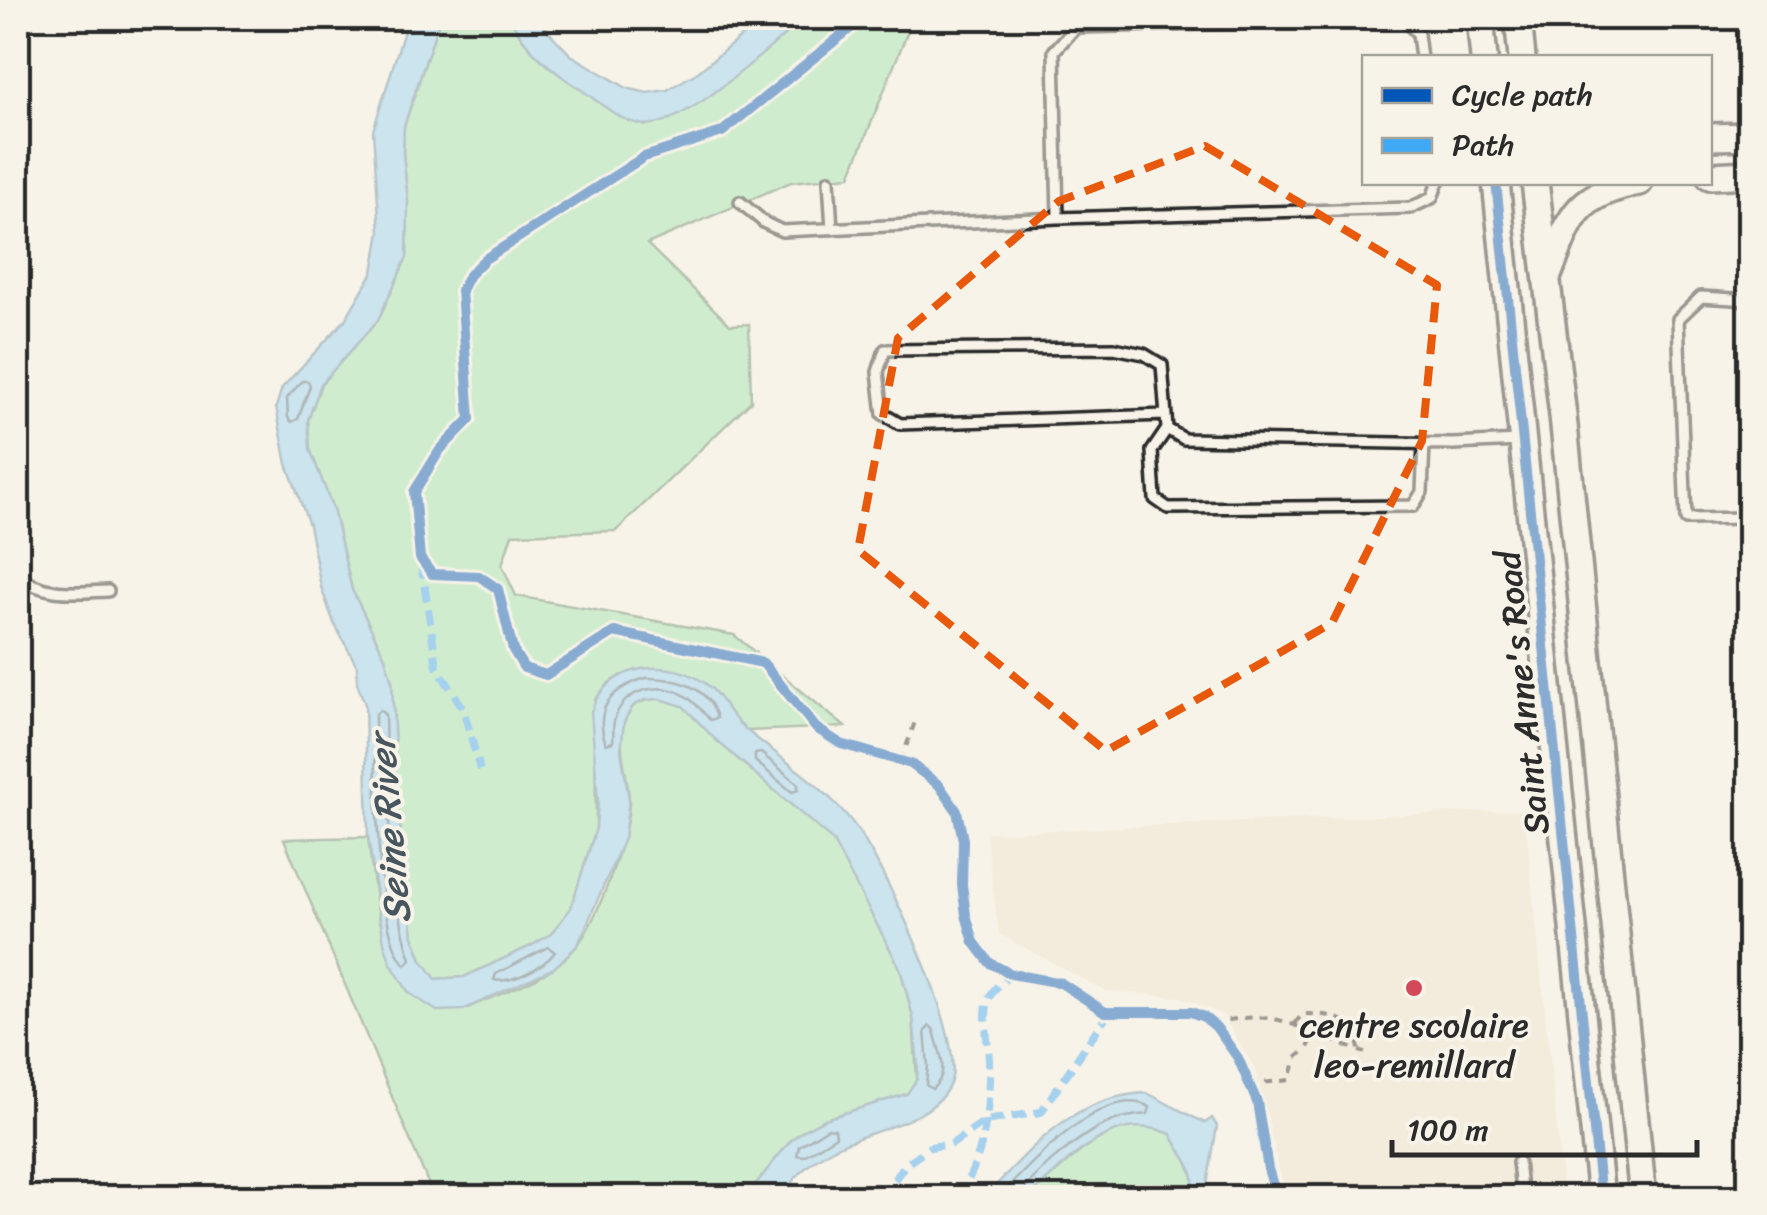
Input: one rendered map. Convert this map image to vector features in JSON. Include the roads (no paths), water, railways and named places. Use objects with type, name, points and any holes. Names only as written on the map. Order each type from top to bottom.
[{"type":"main road","points":[[1480,18],[1484,55]]},
{"type":"main road","points":[[1518,18],[1522,55]]},
{"type":"main road","points":[[1712,138],[1750,136]]},
{"type":"main road","points":[[1712,176],[1750,174]]},
{"type":"main road","name":"Saint Anne's Road","points":[[1496,185],[1601,1198]]},
{"type":"main road","name":"Saint Anne's Road","points":[[1535,185],[1644,1198]]},
{"type":"main road","points":[[1546,282],[1575,211],[1612,188],[1626,185]]},
{"type":"lane","points":[[1058,218],[1054,51],[1076,27],[1404,19],[1418,34],[1421,55]]},
{"type":"lane","points":[[830,180],[832,228]]},
{"type":"lane","points":[[740,202],[765,223],[782,231],[1410,208],[1432,198],[1437,185]]},
{"type":"lane","points":[[1750,300],[1702,297],[1678,319],[1686,519],[1750,518]]},
{"type":"lane","points":[[1166,416],[900,424],[884,414],[878,372],[885,350],[1114,348],[1144,354],[1162,364],[1166,416],[1166,429],[1152,451],[1154,499],[1168,508],[1412,506],[1422,492],[1424,444]]},
{"type":"lane","points":[[1166,429],[1184,439],[1424,444],[1523,440]]},
{"type":"lane","points":[[18,575],[27,583],[58,592],[108,591]]},
{"type":"lane","points":[[1518,1162],[1522,1198]]},
{"type":"water","name":"Seine River","points":[[408,18],[440,18],[404,126],[407,257],[378,320],[321,384],[308,420],[310,449],[333,509],[352,590],[385,657],[392,682],[397,800],[413,936],[422,960],[436,979],[464,977],[551,934],[571,908],[596,828],[598,801],[591,712],[599,695],[611,682],[643,669],[678,671],[710,687],[744,728],[801,772],[852,822],[882,873],[918,950],[946,1028],[952,1059],[951,1081],[943,1096],[930,1107],[915,1117],[829,1151],[802,1171],[781,1197],[750,1197],[792,1139],[825,1119],[907,1094],[917,1079],[913,1017],[900,968],[832,840],[715,739],[683,706],[660,699],[645,700],[633,706],[624,722],[621,750],[629,799],[624,839],[578,945],[554,968],[463,1010],[437,1011],[409,993],[391,964],[384,943],[368,836],[365,704],[357,683],[357,666],[334,623],[321,587],[309,525],[287,464],[276,407],[282,388],[345,320],[373,272],[380,232],[373,131]]},
{"type":"water","points":[[511,18],[540,18],[571,55],[627,88],[647,93],[667,90],[698,72],[764,18],[805,18],[702,101],[657,123],[639,124],[616,114],[550,67],[523,39]]},
{"type":"water","points":[[1147,1093],[1205,1123],[1212,1118],[1217,1126],[1205,1197],[1191,1197],[1191,1171],[1171,1134],[1129,1128],[1092,1142],[1028,1197],[985,1197],[1038,1143],[1075,1114],[1120,1096]]},
{"type":"place","name":"centre scolaire leo-remillard","points":[[1414,988]]}]
